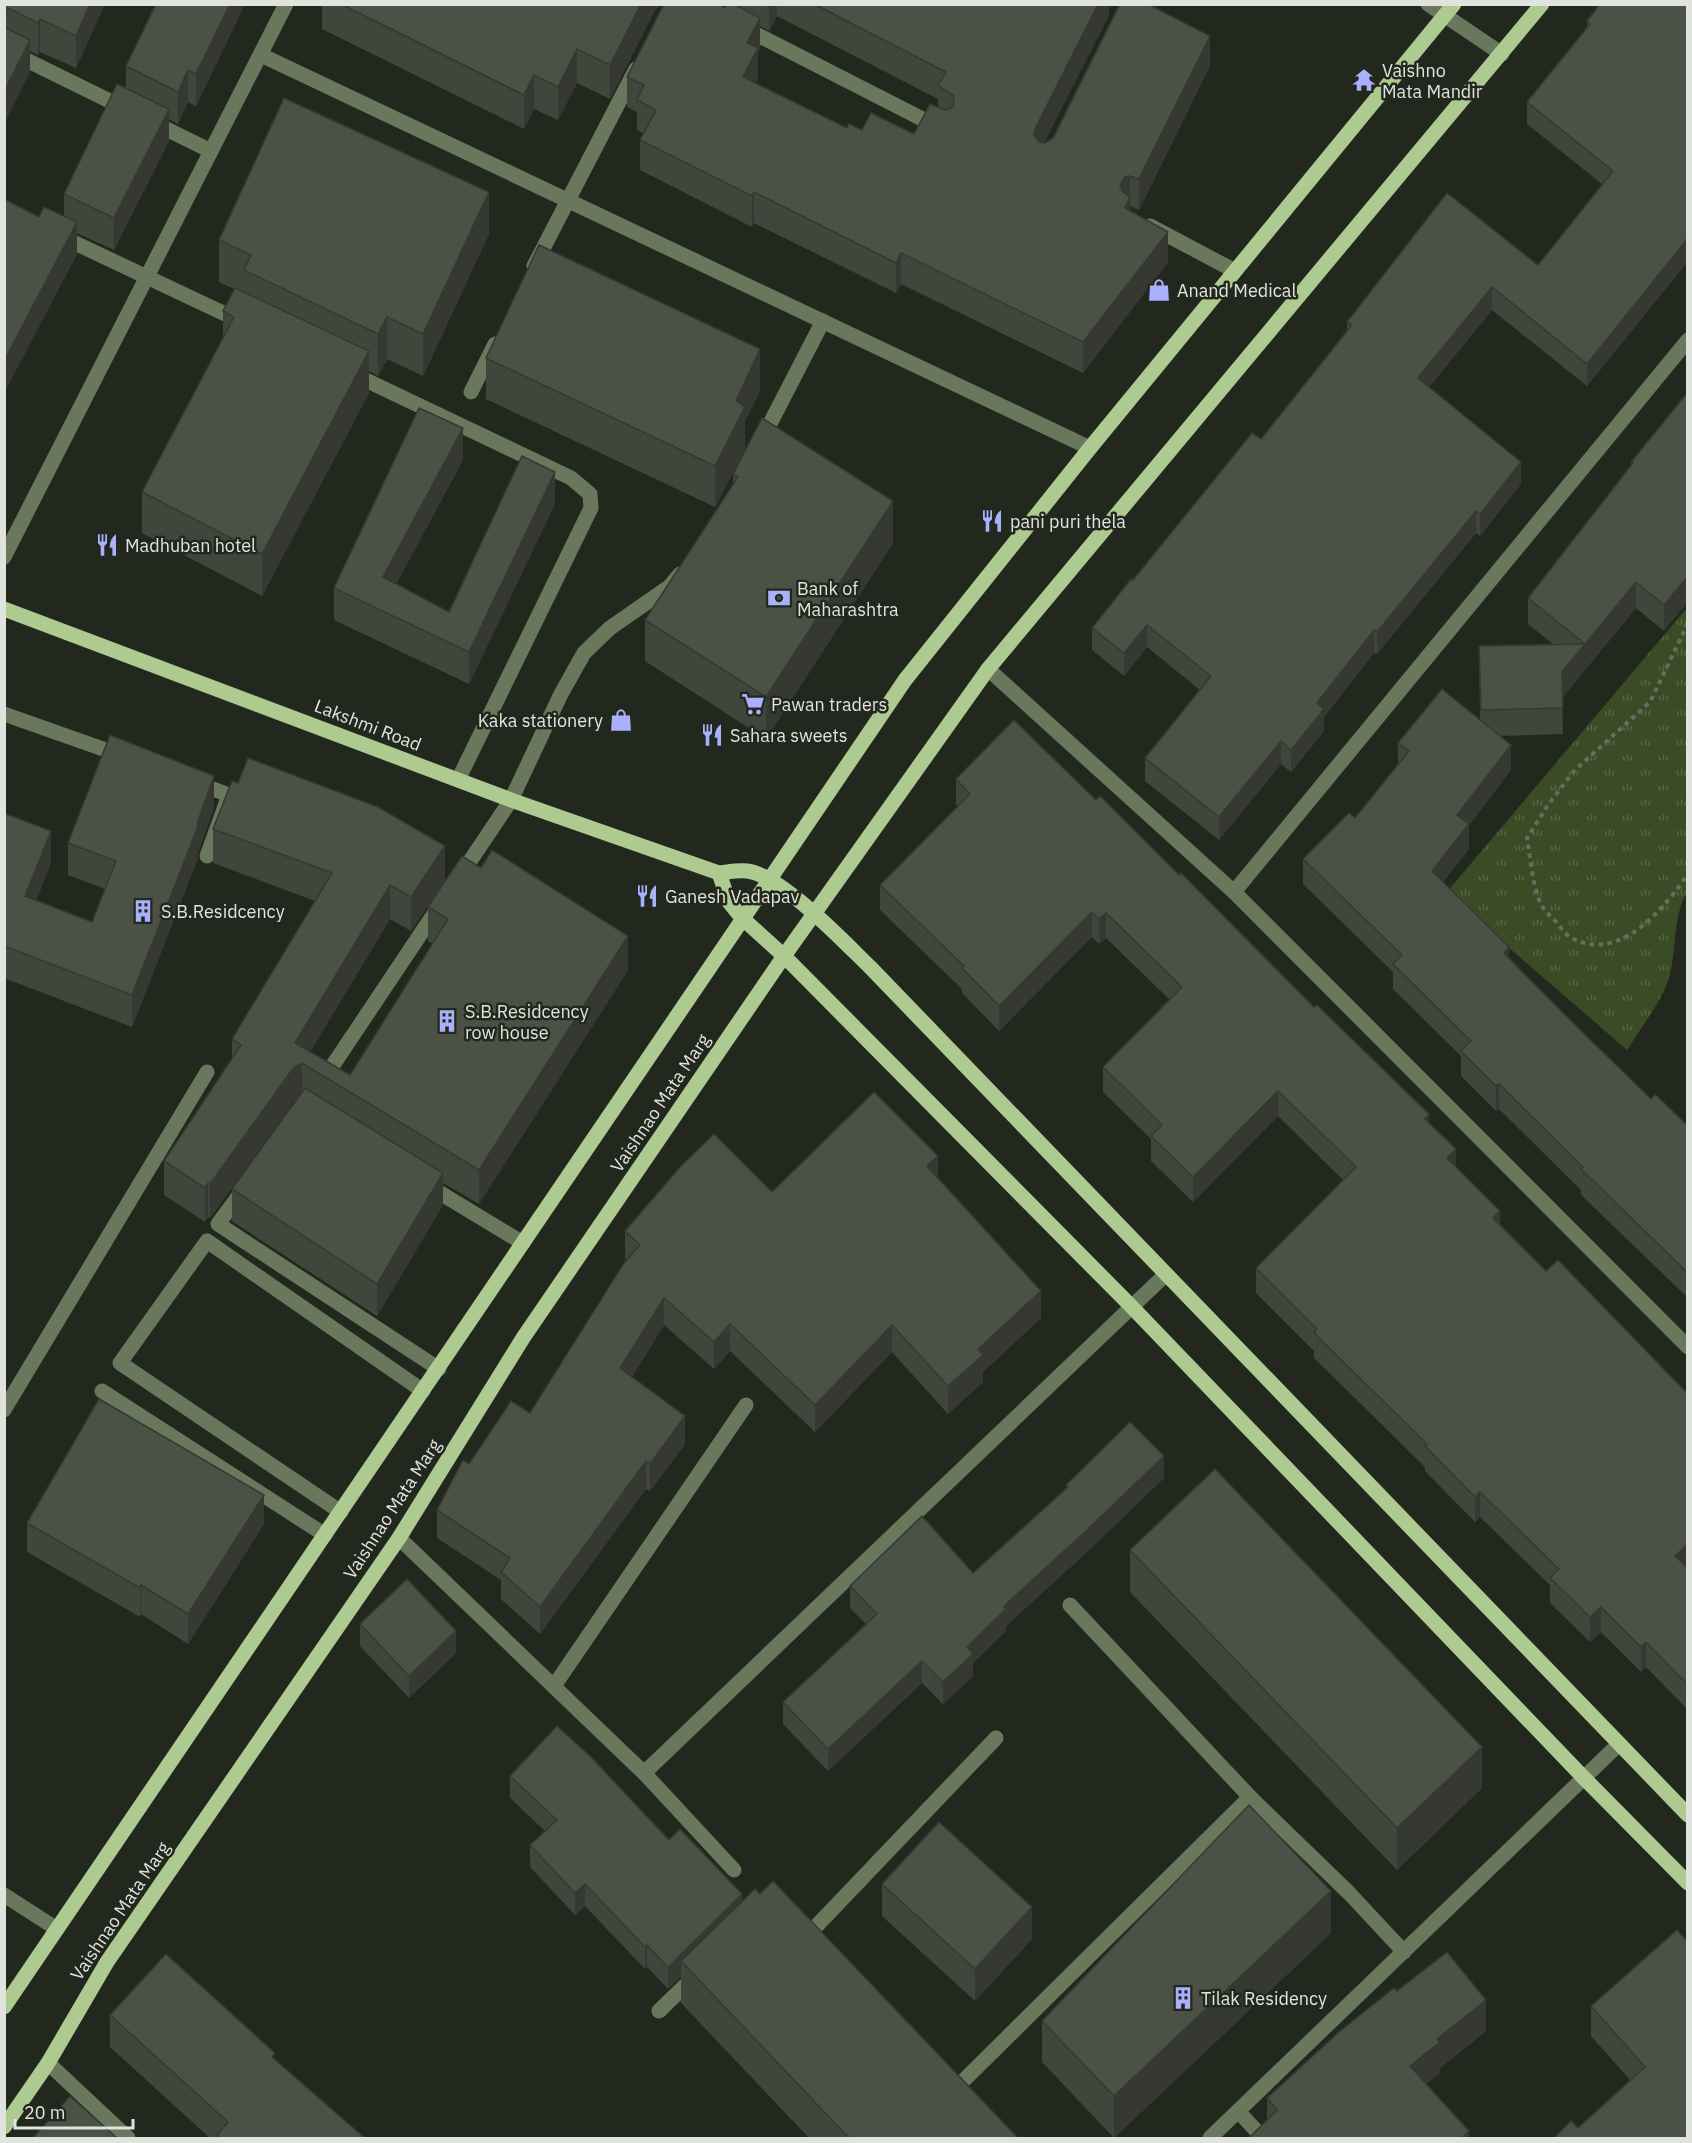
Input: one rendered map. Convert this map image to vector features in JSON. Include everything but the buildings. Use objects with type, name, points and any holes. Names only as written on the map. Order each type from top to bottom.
[{"type":"main road","name":"Vaishnao Mata Marg","points":[[4,2127],[48,2063],[106,1962],[399,1538],[523,1338],[784,956],[988,669],[1542,4]]},
{"type":"main road","name":"Vaishnao Mata Marg","points":[[4,2007],[439,1370],[742,918],[905,680],[1090,448],[1450,10]]},
{"type":"main road","name":"Lakshmi Road","points":[[4,609],[511,800],[719,873],[748,871],[770,879]]},
{"type":"main road","points":[[719,873],[729,902],[742,918],[784,956],[1131,1306],[1584,1778],[1688,1883]]},
{"type":"main road","points":[[770,879],[814,914],[870,967],[1688,1815]]},
{"type":"street","points":[[4,556],[286,4]]},
{"type":"street","points":[[1428,4],[1450,10],[1502,54]]},
{"type":"street","points":[[731,22],[945,131]]},
{"type":"street","points":[[4,49],[211,151]]},
{"type":"street","points":[[261,55],[1090,448]]},
{"type":"street","points":[[530,275],[643,55]]},
{"type":"street","points":[[1140,221],[1235,271]]},
{"type":"street","points":[[45,228],[250,326]]},
{"type":"street","points":[[753,457],[824,321]]},
{"type":"street","points":[[471,392],[503,328]]},
{"type":"street","points":[[1234,892],[1688,340]]},
{"type":"street","points":[[334,365],[572,478],[590,494],[591,508],[458,780]]},
{"type":"street","points":[[322,1081],[511,800],[561,694],[584,654],[610,628],[669,586],[693,560]]},
{"type":"street","points":[[988,669],[1234,892],[1688,1347]]},
{"type":"street","points":[[4,714],[136,760]]},
{"type":"street","points":[[180,777],[224,793],[228,798],[207,856]]},
{"type":"street","points":[[4,1410],[207,1072]]},
{"type":"street","points":[[410,1174],[524,1243]]},
{"type":"street","points":[[253,1175],[218,1224],[439,1370]]},
{"type":"street","points":[[341,1512],[120,1363],[207,1241],[423,1391]]},
{"type":"street","points":[[644,1773],[1165,1275]]},
{"type":"street","points":[[102,1391],[325,1535]]},
{"type":"street","points":[[554,1686],[746,1405]]},
{"type":"street","points":[[399,1538],[644,1773],[734,1870]]},
{"type":"street","points":[[1070,1605],[1250,1797],[1349,1893],[1404,1952]]},
{"type":"street","points":[[805,1939],[996,1738]]},
{"type":"street","points":[[1210,2139],[1619,1744]]},
{"type":"street","points":[[953,2091],[1250,1797]]},
{"type":"street","points":[[4,1895],[57,1929]]},
{"type":"street","points":[[659,2012],[710,1961]]},
{"type":"street","points":[[48,2063],[128,2139]]},
{"type":"street","points":[[1238,2111],[1263,2139]]},
{"type":"path","points":[[1688,623],[1650,702],[1574,771],[1527,838],[1532,872],[1542,906],[1569,937],[1597,946],[1630,935],[1654,917],[1673,896],[1688,874]]},
{"type":"green space","points":[[1687,608],[1687,892],[1679,912],[1669,978],[1656,1006],[1627,1050],[1446,893]]},
{"type":"place","name":"Vaishno Mata Mandir","points":[[1364,80]]},
{"type":"place","name":"Anand Medical","points":[[1159,290]]},
{"type":"place","name":"pani puri thela","points":[[992,521]]},
{"type":"place","name":"Madhuban hotel","points":[[107,545]]},
{"type":"place","name":"Bank of Maharashtra","points":[[779,598]]},
{"type":"place","name":"Pawan traders","points":[[753,704]]},
{"type":"place","name":"Kaka stationery","points":[[621,720]]},
{"type":"place","name":"Sahara sweets","points":[[712,735]]},
{"type":"place","name":"Ganesh Vadapav","points":[[647,896]]},
{"type":"place","name":"S.B.Residcency","points":[[143,911]]},
{"type":"place","name":"S.B.Residcency row house","points":[[447,1021]]},
{"type":"place","name":"Tilak Residency","points":[[1183,1998]]}]
